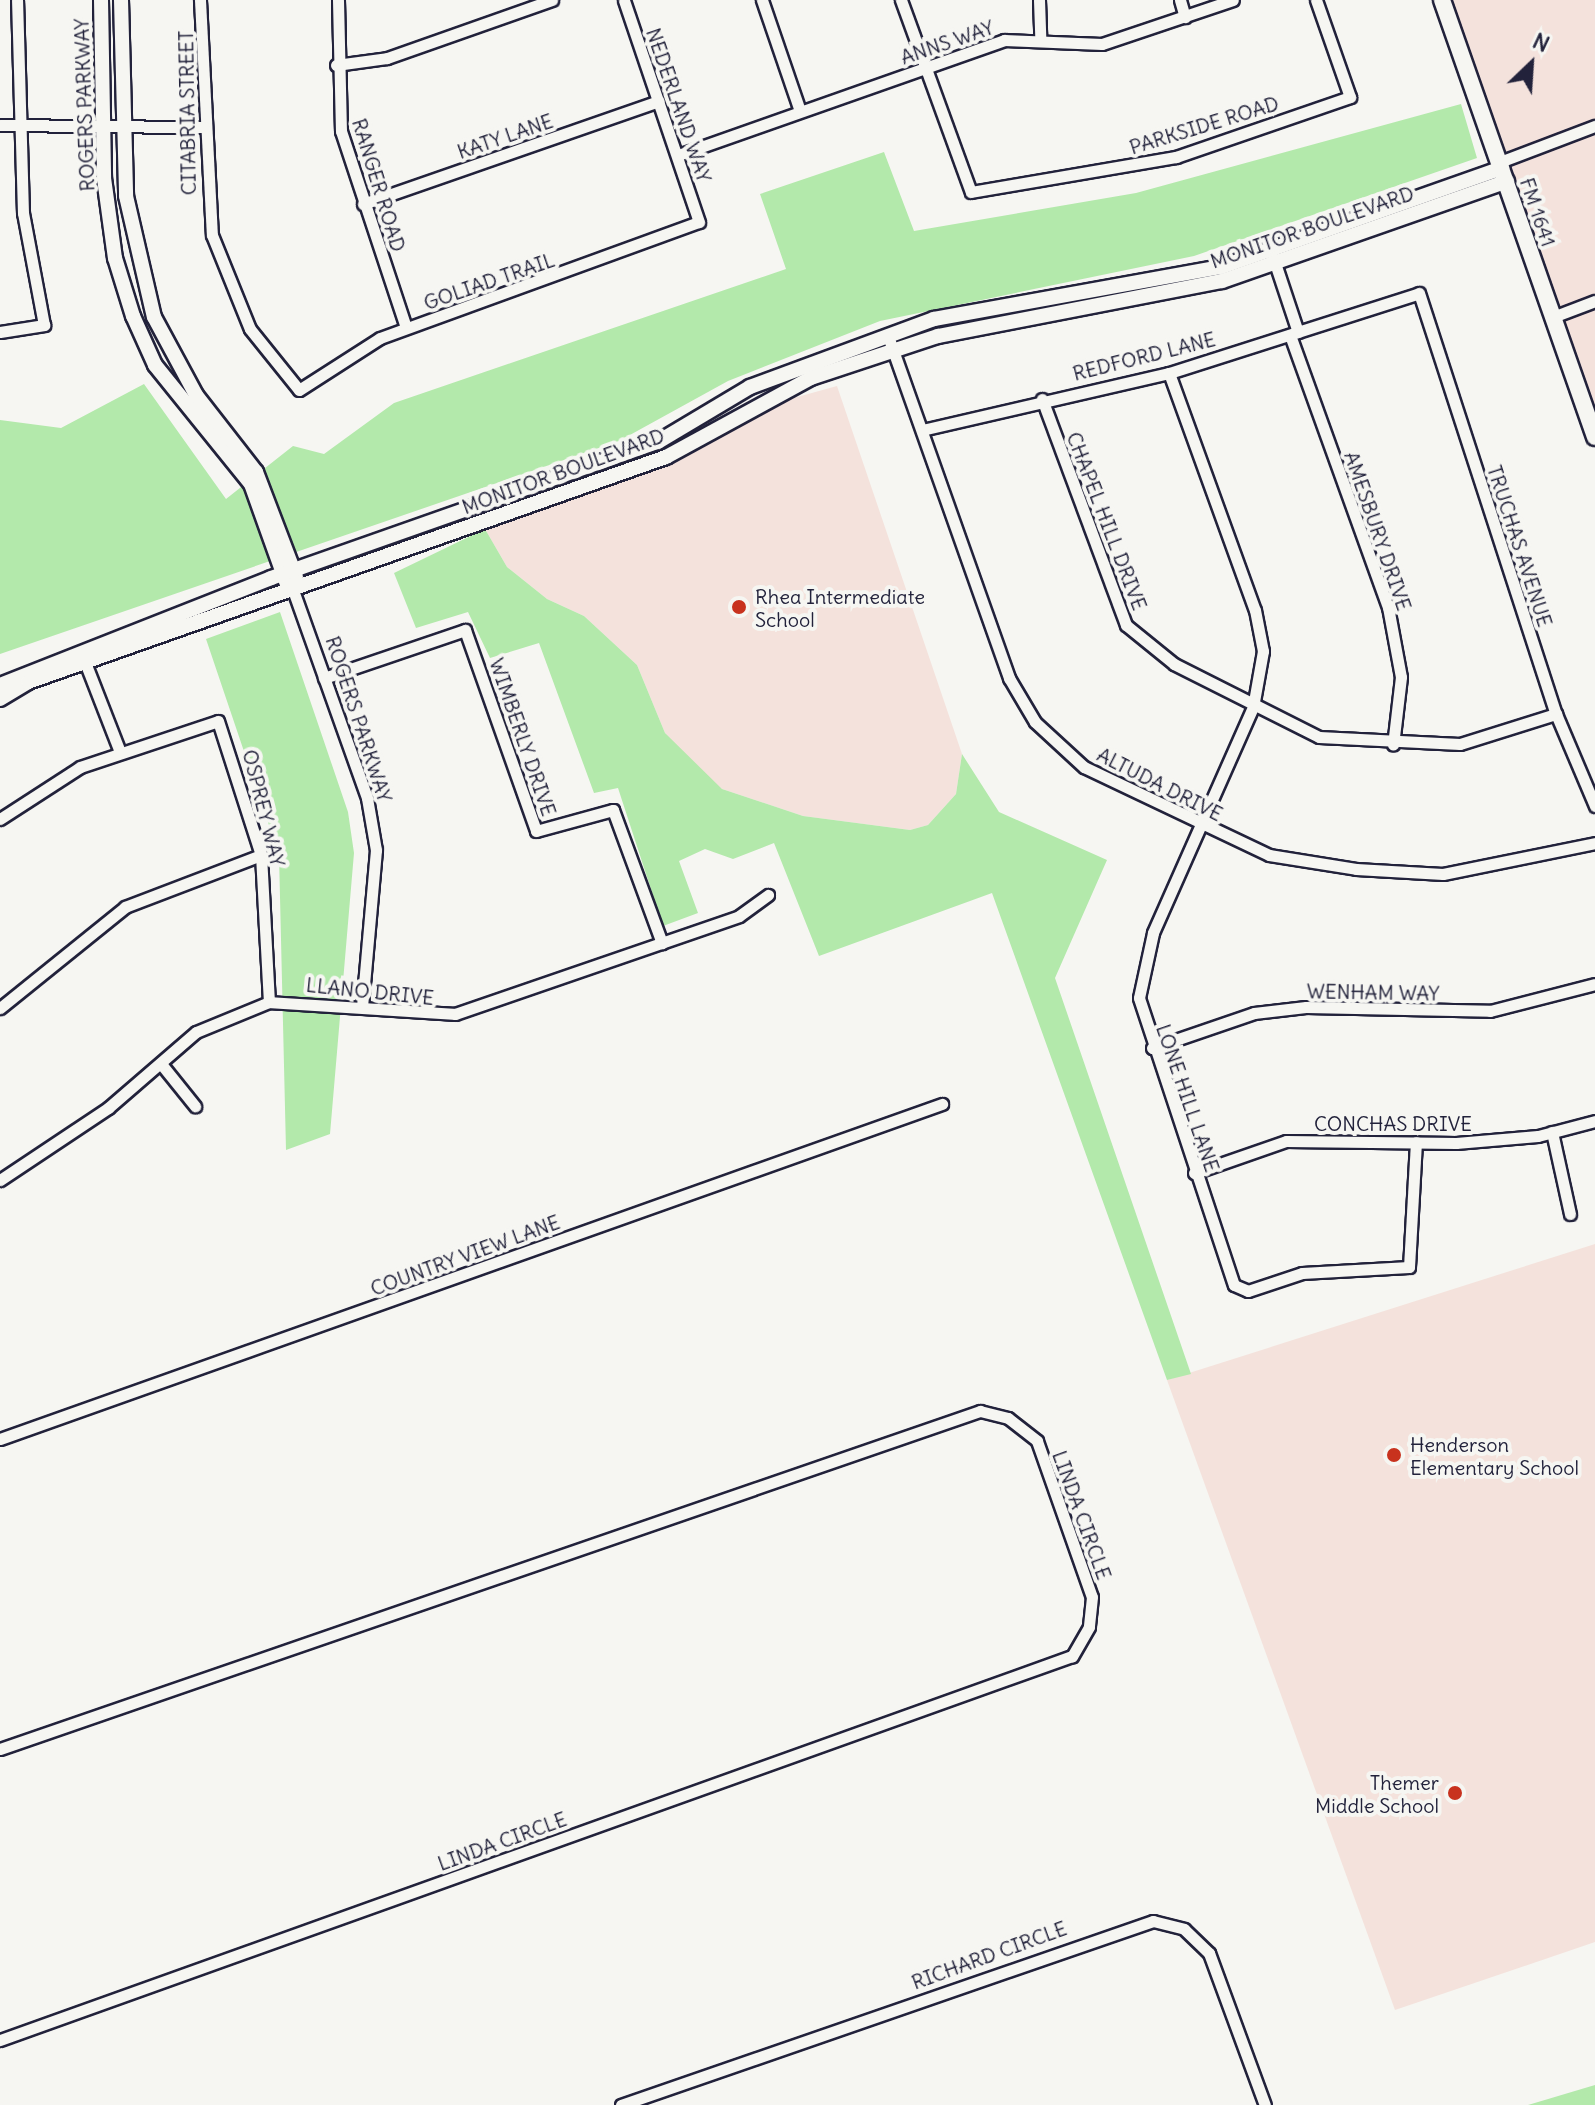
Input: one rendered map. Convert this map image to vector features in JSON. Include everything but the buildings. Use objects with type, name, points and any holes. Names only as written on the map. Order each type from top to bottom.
[{"type":"main road","name":"FM 1641","points":[[1442,0],[1595,437]]},
{"type":"street","points":[[0,332],[44,325],[23,213],[23,123],[17,0]]},
{"type":"street","name":"ROGERS PARKWAY","points":[[101,0],[113,248],[133,316],[155,365],[251,484],[280,575],[293,590],[367,798],[376,850],[362,1006]]},
{"type":"street","name":"ROGERS PARKWAY","points":[[121,0],[129,217],[154,317],[196,395],[256,472],[297,569]]},
{"type":"street","name":"CITABRIA STREET","points":[[200,0],[207,211],[224,277],[250,329],[299,390]]},
{"type":"street","name":"RANGER ROAD","points":[[338,0],[336,65],[341,131],[406,328]]},
{"type":"street","points":[[336,65],[387,58],[552,0]]},
{"type":"street","name":"NEDERLAND WAY","points":[[624,0],[699,222]]},
{"type":"street","points":[[762,0],[800,111]]},
{"type":"street","points":[[901,0],[925,69]]},
{"type":"street","points":[[1039,0],[1040,38]]},
{"type":"street","points":[[1180,0],[1185,17]]},
{"type":"street","name":"ANNS WAY","points":[[678,155],[1004,40],[1040,38],[1102,44],[1233,0]]},
{"type":"street","name":"PARKSIDE ROAD","points":[[925,69],[971,192],[1176,157],[1350,97],[1316,0]]},
{"type":"street","name":"KATY LANE","points":[[363,204],[659,101]]},
{"type":"street","points":[[0,125],[204,127]]},
{"type":"street","points":[[1503,170],[1595,126]]},
{"type":"street","name":"MONITOR BOULEVARD","points":[[0,699],[83,655],[293,590],[666,457],[762,401],[894,351],[1222,281],[1273,256],[1503,170]]},
{"type":"street","name":"GOLIAD TRAIL","points":[[299,390],[406,328],[699,222]]},
{"type":"street","name":"MONITOR BOULEVARD","points":[[0,685],[83,655],[280,575],[658,442],[750,387],[934,319],[1273,256]]},
{"type":"street","name":"AMESBURY DRIVE","points":[[1273,256],[1294,333],[1388,607],[1401,677],[1393,745]]},
{"type":"street","name":"REDFORD LANE","points":[[922,430],[1042,399],[1169,373],[1419,293]]},
{"type":"street","name":"TRUCHAS AVENUE","points":[[1419,293],[1556,714],[1595,806]]},
{"type":"street","points":[[1553,317],[1595,301]]},
{"type":"street","name":"ALTUDA DRIVE","points":[[888,336],[1001,660],[1025,708],[1084,767],[1201,827],[1269,855],[1443,874],[1595,843]]},
{"type":"street","name":"LONE HILL LANE","points":[[1169,373],[1255,610],[1263,651],[1253,707],[1141,973],[1152,1048],[1194,1173],[1239,1292],[1302,1273],[1409,1267],[1416,1142]]},
{"type":"street","name":"CHAPEL HILL DRIVE","points":[[1042,399],[1126,625],[1174,664],[1253,707],[1319,737],[1393,745],[1460,744],[1556,714]]},
{"type":"street","points":[[293,590],[297,569]]},
{"type":"street","name":"WIMBERLY DRIVE","points":[[324,678],[465,630],[536,831],[613,810],[662,943]]},
{"type":"street","points":[[0,819],[62,777],[120,752],[83,655]]},
{"type":"street","name":"OSPREY WAY","points":[[120,752],[218,721],[261,855],[269,1002]]},
{"type":"street","points":[[0,1008],[125,907],[261,855]]},
{"type":"street","name":"LLANO DRIVE","points":[[0,1180],[162,1065],[196,1032],[269,1002],[362,1006],[434,1018],[455,1014],[739,916],[768,895]]},
{"type":"street","name":"WENHAM WAY","points":[[1152,1048],[1254,1013],[1306,1007],[1490,1011],[1595,984]]},
{"type":"street","points":[[162,1065],[195,1106]]},
{"type":"street","name":"COUNTRY VIEW LANE","points":[[0,1439],[942,1104]]},
{"type":"street","name":"CONCHAS DRIVE","points":[[1194,1173],[1286,1141],[1416,1142],[1552,1132],[1595,1121]]},
{"type":"street","points":[[1552,1132],[1570,1214]]},
{"type":"street","name":"LINDA CIRCLE","points":[[0,1749],[980,1411],[1008,1418],[1037,1441],[1092,1597],[1089,1627],[1072,1656],[0,2040]]},
{"type":"street","name":"RICHARD CIRCLE","points":[[621,2105],[1153,1921],[1184,1929],[1209,1953],[1265,2105]]},
{"type":"shaded area","points":[[1442,0],[1595,0],[1595,444]]},
{"type":"shaded area","name":"Rhea Intermediate School","points":[[837,386],[962,754],[956,794],[928,825],[910,830],[803,816],[722,789],[698,773],[665,733],[637,665],[584,616],[547,599],[507,567],[485,529],[667,461],[772,404]]},
{"type":"shaded area","points":[[1595,1244],[1595,1942],[1395,2010],[1167,1380]]},
{"type":"green space","points":[[1461,104],[1477,158],[1194,256],[880,321],[728,381],[619,441],[0,654],[0,420],[61,428],[144,384],[226,499],[293,446],[324,454],[394,403],[786,269],[760,194],[884,152],[914,231],[1136,193]]},
{"type":"green space","points":[[485,529],[507,567],[547,599],[584,616],[637,665],[665,733],[722,789],[803,816],[910,830],[928,825],[956,794],[962,754],[999,812],[1107,860],[1055,978],[1191,1374],[1167,1380],[992,893],[819,956],[774,843],[733,859],[705,849],[679,861],[698,913],[663,926],[618,788],[594,793],[539,643],[490,658],[468,612],[416,628],[394,573]]},
{"type":"green space","points":[[280,612],[348,812],[354,853],[330,1134],[286,1150],[279,855],[206,639]]},
{"type":"green space","points":[[1595,2085],[1595,2105],[1528,2105]]},
{"type":"place","name":"Rhea Intermediate School","points":[[739,607]]},
{"type":"place","name":"Henderson Elementary School","points":[[1394,1455]]},
{"type":"place","name":"Themer Middle School","points":[[1455,1793]]}]
